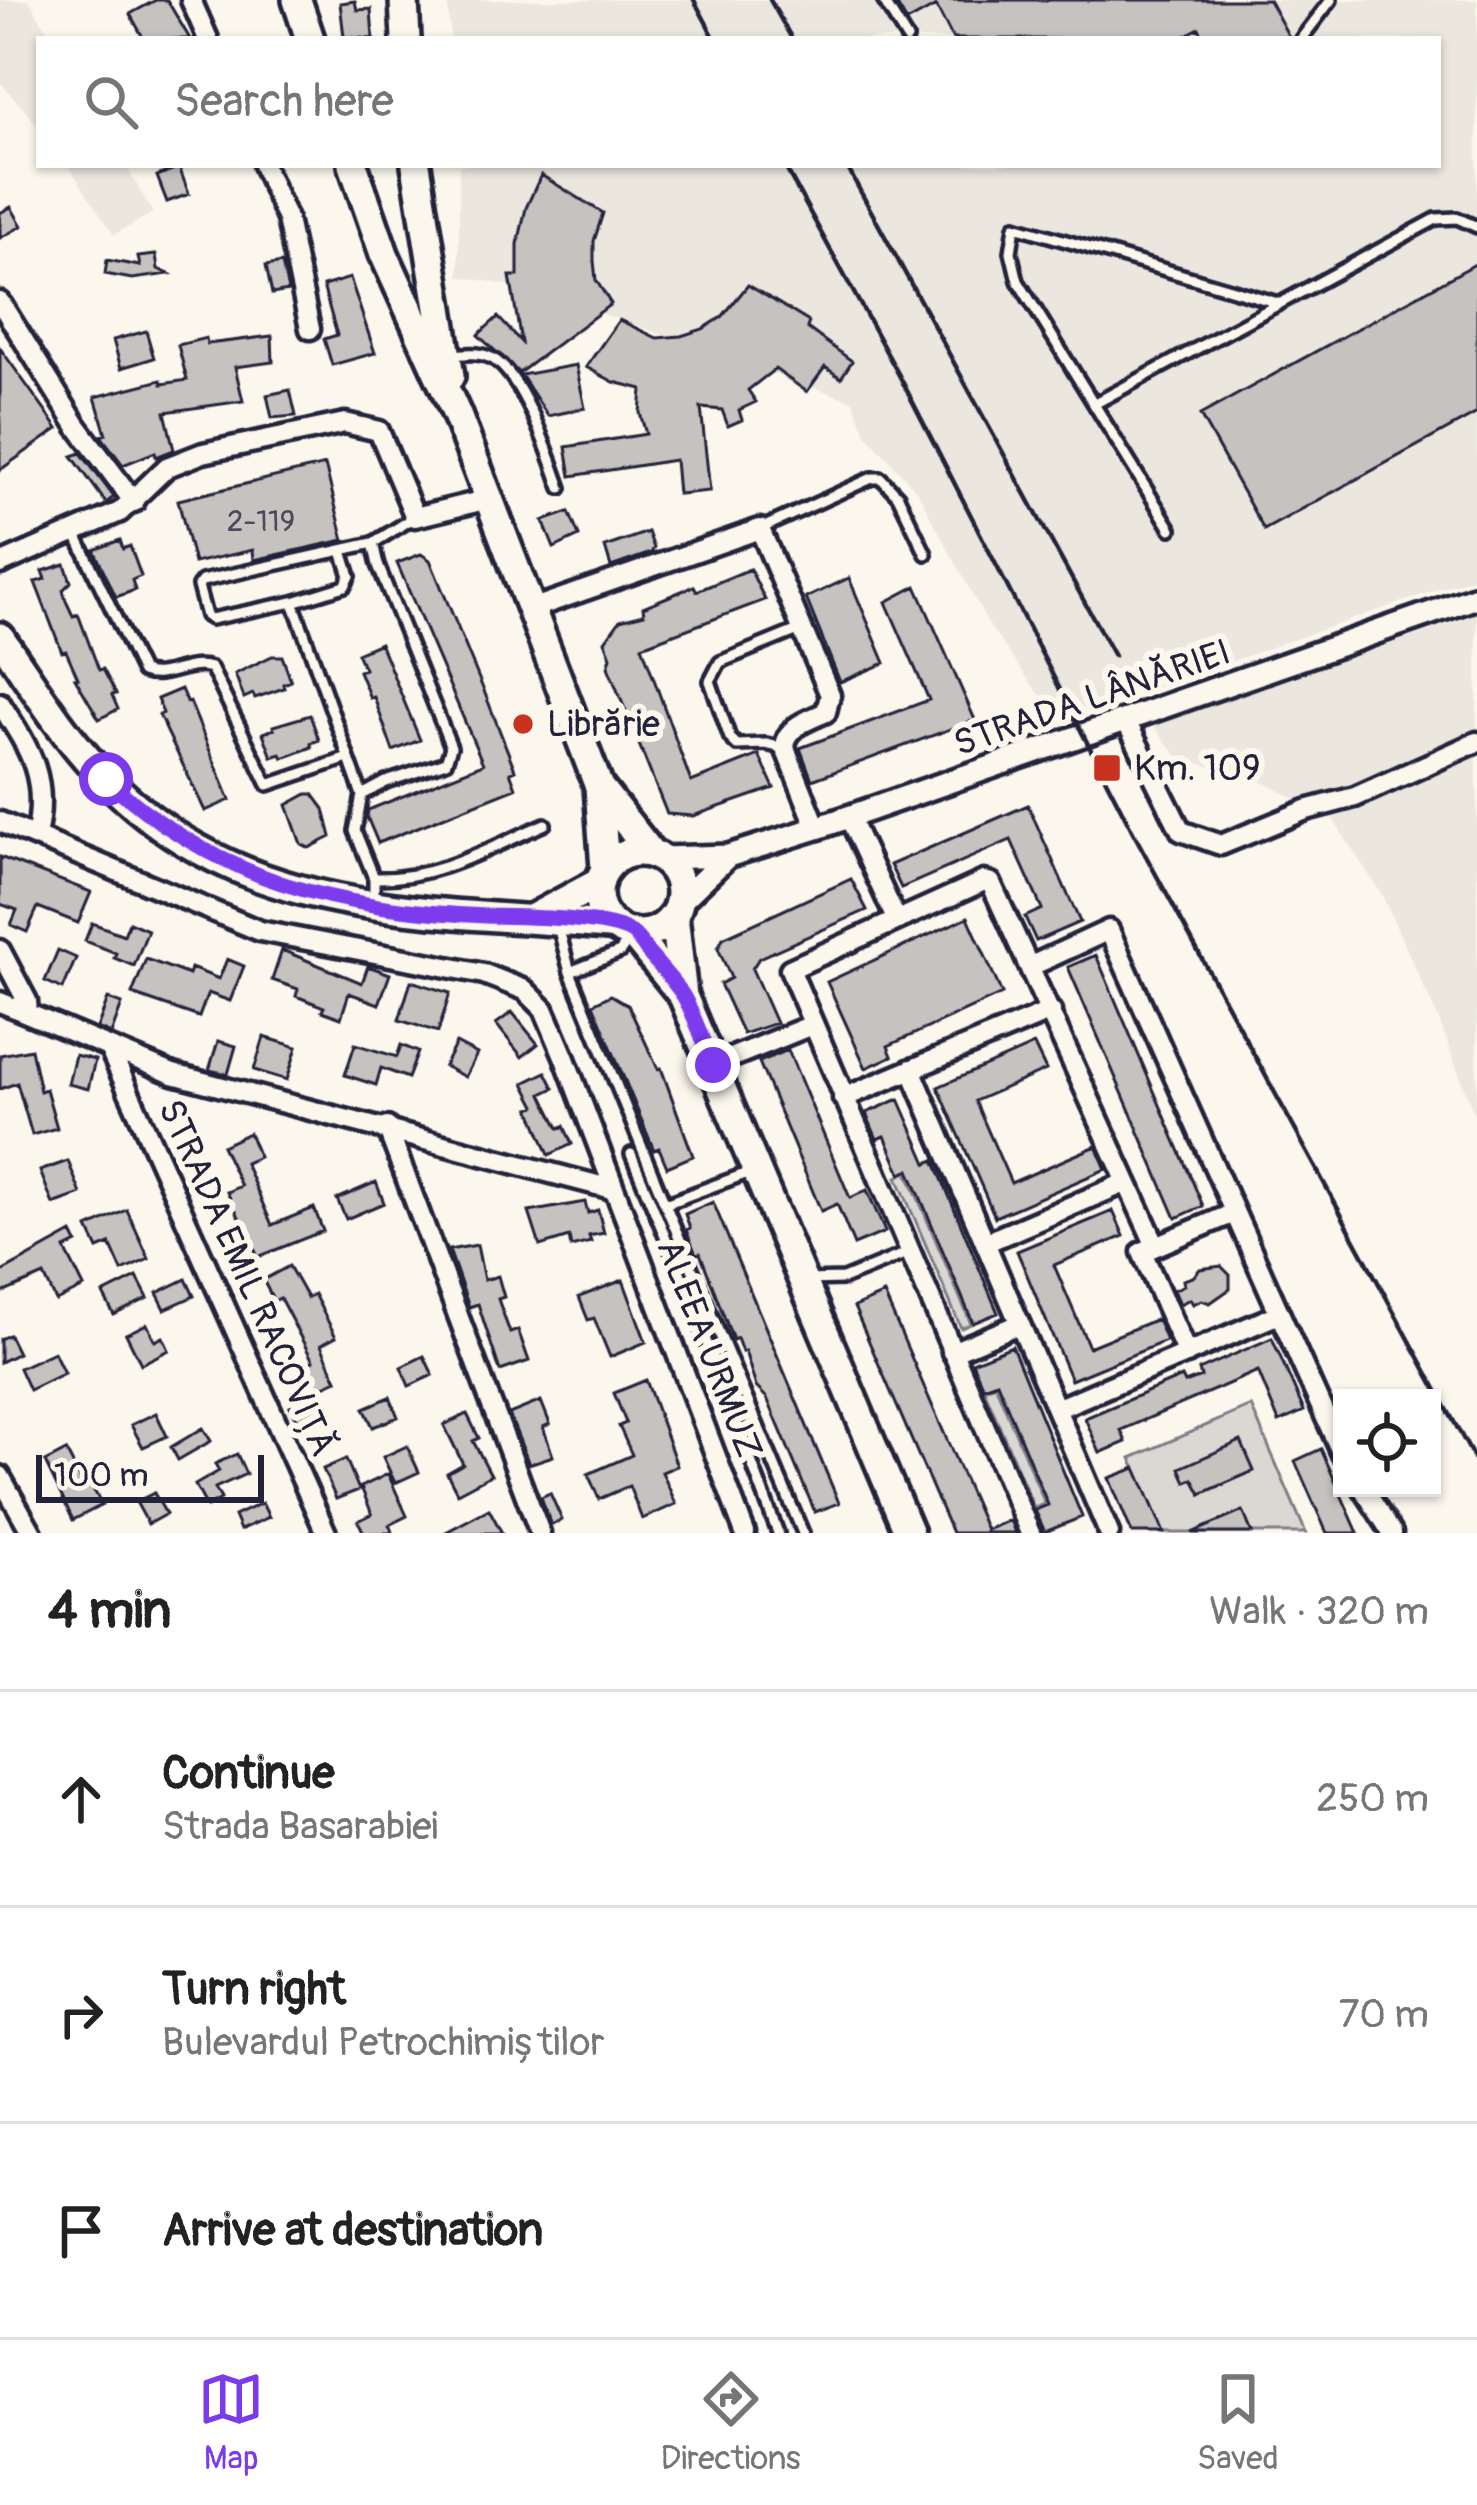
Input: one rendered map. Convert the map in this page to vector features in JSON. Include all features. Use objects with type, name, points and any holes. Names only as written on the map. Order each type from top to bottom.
[{"type":"main road","points":[[297,0],[309,36]]},
{"type":"main road","points":[[404,0],[406,36]]},
{"type":"main road","points":[[354,168],[384,254],[457,415],[598,787],[601,907],[683,996],[909,1533]]},
{"type":"main road","points":[[416,168],[457,415]]},
{"type":"main road","points":[[384,254],[401,263],[416,259],[428,247]]},
{"type":"main road","points":[[2,643],[77,748],[129,800],[174,832],[281,886],[374,908],[546,919],[624,930],[655,930],[676,909]]},
{"type":"main road","points":[[598,787],[678,878],[683,996]]},
{"type":"main road","points":[[546,919],[626,854],[656,856]]},
{"type":"street","points":[[191,0],[207,36]]},
{"type":"street","points":[[264,168],[287,219],[310,329]]},
{"type":"street","points":[[0,302],[82,432],[134,502]]},
{"type":"street","points":[[0,564],[134,502],[146,484],[167,467],[203,453],[345,423],[379,431],[415,517],[489,499]]},
{"type":"street","points":[[531,609],[760,529],[831,703],[826,712],[790,730],[785,748],[817,828]]},
{"type":"street","name":"STRADA LÂNĂRIEI","points":[[728,856],[1475,604]]},
{"type":"street","points":[[0,703],[40,778],[42,810],[36,836]]},
{"type":"street","points":[[1126,721],[1181,831],[1221,845],[1306,810],[1355,797],[1477,742]]},
{"type":"street","points":[[849,817],[896,919]]},
{"type":"street","name":"ALEEA URMUZ","points":[[0,821],[260,931],[484,974],[525,990],[544,1010],[745,1533]]},
{"type":"street","points":[[656,856],[728,856]]},
{"type":"street","points":[[676,909],[728,856]]},
{"type":"street","points":[[1030,1533],[790,969],[984,881],[991,883],[1156,1246]]},
{"type":"street","points":[[1031,966],[1109,930],[1333,1434]]},
{"type":"street","points":[[0,950],[27,1001],[28,1013]]},
{"type":"street","points":[[0,1002],[172,1074],[612,1189]]},
{"type":"street","points":[[843,1098],[1051,1011]]},
{"type":"street","points":[[713,1065],[812,1024]]},
{"type":"street","name":"STRADA EMIL RACOVIȚĂ","points":[[110,1050],[326,1533]]},
{"type":"street","points":[[911,1070],[1108,1533]]},
{"type":"street","points":[[387,1127],[540,1533]]},
{"type":"street","points":[[985,1243],[1127,1182]]},
{"type":"street","points":[[1187,1354],[1142,1252],[1234,1213]]},
{"type":"street","points":[[1056,1409],[1279,1314]]},
{"type":"street","points":[[952,1352],[1019,1324]]},
{"type":"street","points":[[0,1476],[32,1533]]},
{"type":"street","points":[[1370,1497],[1392,1533]]},
{"type":"lane","points":[[883,0],[905,36]]},
{"type":"lane","points":[[1303,36],[1327,5],[1315,0]]},
{"type":"lane","points":[[1094,404],[1436,219],[1457,218],[1477,227]]},
{"type":"lane","points":[[1171,529],[1018,280],[1011,252],[1015,226],[1278,303]]},
{"type":"lane","points":[[446,355],[471,354],[498,362],[538,421],[561,488]]},
{"type":"lane","points":[[760,529],[880,478],[898,496],[926,554]]},
{"type":"lane","points":[[343,550],[349,583],[293,602],[211,619],[206,616],[198,586],[202,581],[373,543],[415,517]]},
{"type":"lane","points":[[75,533],[142,672],[154,676],[202,664],[211,668],[268,785],[349,758]]},
{"type":"lane","points":[[362,795],[446,762],[451,747],[373,543]]},
{"type":"lane","points":[[293,602],[362,795],[355,831],[374,878],[374,908]]},
{"type":"lane","points":[[785,748],[737,745],[730,738],[710,681],[720,662],[803,628]]},
{"type":"lane","points":[[374,878],[429,874],[545,824]]},
{"type":"lane","points":[[546,919],[665,1204],[778,1533]]},
{"type":"lane","points":[[570,972],[620,952],[624,930]]},
{"type":"lane","points":[[631,1154],[803,1533]]},
{"type":"lane","points":[[665,1204],[757,1169]]},
{"type":"lane","points":[[803,1280],[843,1280],[909,1252]]},
{"type":"shaded area","points":[[0,0],[29,0],[50,36],[36,36],[36,123],[0,82]]},
{"type":"shaded area","points":[[447,0],[1477,0],[1477,576],[1065,719],[1037,691],[990,627],[917,491],[866,434],[853,401],[537,291],[459,276],[459,168],[1441,168],[1441,36],[451,36]]},
{"type":"shaded area","points":[[70,168],[127,168],[153,213],[114,235]]},
{"type":"shaded area","points":[[1477,614],[1477,1122],[1438,1018],[1382,895],[1332,818],[1259,780],[1179,758],[1153,726]]},
{"type":"shaded area","points":[[907,1172],[971,1324],[961,1328],[897,1177]]},
{"type":"shaded area","points":[[995,1384],[1045,1504],[1034,1508],[984,1389]]},
{"type":"shaded area","points":[[1251,1406],[1306,1533],[1164,1533],[1131,1458]]},
{"type":"building","points":[[156,0],[167,0],[188,36],[142,36],[130,14]]},
{"type":"building","points":[[894,0],[1269,0],[1288,35],[1203,36],[1199,28],[1184,36],[951,36],[936,6],[907,22]]},
{"type":"building","points":[[355,1],[357,10],[371,9],[373,36],[344,36],[340,3]]},
{"type":"building","points":[[179,168],[189,194],[167,202],[157,176]]},
{"type":"building","points":[[541,175],[603,213],[594,241],[594,261],[596,280],[611,304],[519,373],[478,335],[498,317],[521,342],[510,276],[518,276],[518,244],[526,208]]},
{"type":"building","points":[[11,207],[22,226],[0,238],[0,213]]},
{"type":"building","points":[[156,255],[158,269],[169,274],[132,279],[105,274],[107,260],[140,266],[138,257]]},
{"type":"building","points":[[282,263],[288,291],[272,294],[266,266]]},
{"type":"building","points":[[1477,263],[1477,413],[1264,530],[1200,415]]},
{"type":"building","points":[[350,278],[375,353],[332,365],[324,339],[337,335],[323,286]]},
{"type":"building","points":[[748,285],[809,322],[807,328],[852,361],[841,378],[825,367],[807,392],[775,369],[748,390],[756,402],[739,410],[742,420],[728,426],[722,410],[701,408],[710,491],[678,494],[675,460],[571,476],[566,447],[646,434],[640,413],[642,389],[614,382],[586,367],[619,320],[657,338],[681,336],[722,317]]},
{"type":"building","points":[[146,331],[154,358],[121,368],[113,340]]},
{"type":"building","points":[[272,336],[273,362],[235,367],[243,401],[165,412],[174,450],[123,465],[101,436],[106,434],[95,397],[161,380],[162,384],[187,380],[178,345],[206,338],[207,344]]},
{"type":"building","points":[[0,348],[58,429],[0,470]]},
{"type":"building","points":[[576,365],[585,408],[548,416],[521,375]]},
{"type":"building","points":[[290,390],[296,416],[272,418],[267,395]]},
{"type":"building","points":[[81,453],[114,497],[106,503],[72,456]]},
{"type":"building","points":[[325,465],[344,540],[254,560],[253,550],[194,563],[178,500]]},
{"type":"building","points":[[569,512],[579,536],[554,548],[543,521]]},
{"type":"building","points":[[648,532],[654,548],[651,553],[611,567],[605,547]]},
{"type":"building","points":[[120,540],[123,549],[130,546],[141,576],[132,580],[135,590],[116,597],[94,550]]},
{"type":"building","points":[[421,554],[430,560],[486,696],[515,770],[510,772],[516,788],[378,843],[368,810],[483,764],[397,563]]},
{"type":"building","points":[[65,564],[71,582],[63,590],[66,601],[73,616],[78,614],[99,670],[103,669],[116,694],[112,695],[118,709],[99,719],[75,678],[66,651],[62,652],[35,582],[46,579],[43,571]]},
{"type":"building","points":[[750,569],[765,600],[642,646],[691,782],[759,755],[774,788],[693,816],[667,814],[608,667],[611,657],[605,641],[620,620],[644,614],[643,607]]},
{"type":"building","points":[[849,578],[885,663],[840,682],[806,598]]},
{"type":"building","points":[[916,586],[975,720],[812,780],[800,748],[929,700],[886,602]]},
{"type":"building","points":[[380,643],[420,740],[393,751],[374,697],[370,698],[359,671],[364,669],[357,653]]},
{"type":"building","points":[[282,656],[291,681],[284,688],[244,698],[235,674]]},
{"type":"building","points":[[181,689],[230,800],[205,811],[159,715],[163,713],[157,699]]},
{"type":"building","points":[[310,715],[319,740],[283,758],[281,754],[272,757],[263,733]]},
{"type":"building","points":[[313,794],[324,809],[331,837],[309,848],[301,844],[287,805]]},
{"type":"building","points":[[1028,805],[1080,922],[1036,941],[1025,917],[1042,909],[1011,840],[901,888],[890,865]]},
{"type":"building","points":[[0,857],[91,892],[78,923],[38,907],[27,932],[11,925],[17,910],[0,904]]},
{"type":"building","points":[[851,879],[867,910],[759,958],[752,969],[776,1023],[743,1034],[720,984],[731,978],[718,948],[723,938]]},
{"type":"building","points":[[968,917],[1002,994],[888,1046],[892,1056],[866,1068],[827,982]]},
{"type":"building","points":[[129,922],[148,930],[134,966],[85,941],[92,923],[124,935]]},
{"type":"building","points":[[58,950],[76,958],[63,989],[45,981]]},
{"type":"building","points":[[282,950],[362,983],[368,966],[390,974],[379,1004],[349,993],[341,1018],[322,1011],[324,1007],[296,996],[298,989],[272,980]]},
{"type":"building","points":[[1096,955],[1203,1206],[1176,1218],[1068,967]]},
{"type":"building","points":[[146,959],[189,975],[191,968],[219,979],[227,959],[244,966],[230,1001],[208,993],[199,1017],[132,994]]},
{"type":"building","points":[[411,981],[450,993],[438,1032],[399,1020]]},
{"type":"building","points":[[611,995],[628,1005],[661,1068],[693,1156],[667,1167],[659,1148],[654,1150],[593,1004]]},
{"type":"building","points":[[108,999],[122,1004],[111,1034],[97,1028]]},
{"type":"building","points":[[512,1012],[538,1044],[522,1057],[496,1024]]},
{"type":"building","points":[[264,1037],[297,1047],[287,1080],[254,1070]]},
{"type":"building","points":[[218,1041],[236,1046],[228,1074],[209,1070]]},
{"type":"building","points":[[456,1043],[477,1054],[465,1077],[444,1066]]},
{"type":"building","points":[[355,1044],[397,1057],[401,1045],[418,1052],[408,1078],[381,1068],[376,1085],[345,1075]]},
{"type":"building","points":[[1034,1045],[1046,1070],[975,1101],[1011,1183],[1096,1146],[1106,1169],[995,1217],[938,1087]]},
{"type":"building","points":[[31,1049],[40,1091],[46,1089],[57,1128],[32,1135],[17,1083],[0,1089],[0,1055]]},
{"type":"building","points":[[788,1050],[850,1198],[867,1190],[885,1232],[854,1245],[837,1204],[821,1211],[759,1062]]},
{"type":"building","points":[[75,1055],[95,1060],[88,1089],[68,1084]]},
{"type":"building","points":[[546,1072],[554,1088],[542,1094],[572,1144],[549,1155],[530,1108],[536,1106],[524,1083]]},
{"type":"building","points":[[899,1099],[927,1163],[934,1160],[998,1313],[973,1323],[909,1170],[901,1174],[885,1136],[877,1139],[866,1113]]},
{"type":"building","points":[[249,1133],[259,1157],[245,1163],[272,1225],[314,1208],[323,1231],[258,1257],[227,1192],[241,1186],[222,1146]]},
{"type":"building","points":[[68,1161],[81,1194],[53,1204],[40,1171]]},
{"type":"building","points":[[376,1182],[384,1203],[346,1219],[337,1199]]},
{"type":"building","points":[[585,1202],[588,1213],[598,1210],[604,1233],[571,1247],[569,1237],[540,1246],[529,1212]]},
{"type":"building","points":[[713,1202],[839,1503],[815,1512],[767,1398],[756,1387],[745,1351],[737,1338],[733,1340],[700,1253],[696,1254],[686,1230],[690,1228],[685,1214]]},
{"type":"building","points":[[127,1210],[149,1259],[122,1271],[110,1244],[98,1249],[88,1228]]},
{"type":"building","points":[[1113,1211],[1124,1236],[1054,1265],[1089,1347],[1157,1319],[1166,1341],[1071,1380],[1017,1251]]},
{"type":"building","points":[[72,1233],[77,1243],[65,1249],[84,1287],[56,1301],[44,1275],[0,1294],[0,1273]]},
{"type":"building","points":[[477,1245],[484,1280],[498,1276],[504,1297],[498,1299],[510,1333],[518,1330],[529,1361],[500,1371],[478,1304],[469,1307],[449,1250]]},
{"type":"building","points":[[289,1266],[307,1298],[314,1294],[336,1337],[321,1345],[337,1380],[315,1390],[304,1366],[313,1361],[280,1298],[274,1301],[263,1280]]},
{"type":"building","points":[[1221,1266],[1230,1275],[1230,1289],[1210,1303],[1193,1304],[1190,1299],[1180,1304],[1174,1290],[1184,1285],[1183,1280],[1200,1269]]},
{"type":"building","points":[[137,1277],[148,1298],[114,1315],[103,1294]]},
{"type":"building","points":[[186,1279],[194,1296],[165,1309],[157,1293]]},
{"type":"building","points":[[623,1280],[646,1342],[610,1357],[594,1318],[588,1320],[579,1297]]},
{"type":"building","points":[[884,1294],[986,1530],[1010,1520],[1015,1533],[952,1533],[854,1307]]},
{"type":"building","points":[[147,1324],[155,1341],[163,1337],[169,1350],[141,1364],[126,1334]]},
{"type":"building","points":[[9,1335],[18,1353],[0,1362],[0,1339]]},
{"type":"building","points":[[1272,1338],[1304,1411],[1279,1422],[1258,1371],[1121,1430],[1126,1442],[1100,1453],[1085,1418],[1182,1377],[1185,1383],[1201,1377],[1199,1370]]},
{"type":"building","points":[[1012,1346],[1082,1517],[1045,1532],[1035,1510],[1048,1505],[997,1382],[983,1387],[972,1362]]},
{"type":"building","points":[[54,1352],[64,1373],[29,1390],[19,1368]]},
{"type":"building","points":[[424,1356],[433,1375],[409,1386],[401,1367]]},
{"type":"building","points":[[646,1380],[677,1466],[662,1472],[676,1504],[642,1519],[629,1486],[599,1499],[588,1474],[632,1455],[619,1426],[626,1423],[614,1393]]},
{"type":"building","points":[[320,1392],[330,1411],[300,1425],[290,1406]]},
{"type":"building","points":[[390,1397],[398,1417],[373,1427],[364,1408]]},
{"type":"building","points":[[541,1401],[550,1424],[543,1427],[553,1456],[529,1464],[509,1414]]},
{"type":"building","points":[[156,1413],[167,1436],[143,1447],[131,1425]]},
{"type":"building","points":[[467,1414],[479,1438],[473,1441],[491,1475],[457,1493],[447,1473],[463,1464],[444,1425]]},
{"type":"building","points":[[203,1428],[211,1441],[178,1460],[171,1447]]},
{"type":"building","points":[[1241,1441],[1254,1471],[1201,1494],[1193,1479],[1186,1482],[1180,1468]]},
{"type":"building","points":[[407,1446],[419,1472],[395,1483],[383,1457]]},
{"type":"building","points":[[1321,1449],[1333,1476],[1333,1497],[1342,1497],[1358,1533],[1327,1533],[1295,1461]]},
{"type":"building","points":[[66,1451],[85,1488],[91,1485],[102,1505],[73,1520],[45,1462]]},
{"type":"building","points":[[237,1454],[246,1474],[215,1488],[221,1499],[207,1507],[195,1485],[219,1471],[215,1464]]},
{"type":"building","points":[[346,1459],[359,1490],[336,1499],[323,1469]]},
{"type":"building","points":[[1136,1468],[1164,1533],[1132,1533],[1109,1478]]},
{"type":"building","points":[[388,1474],[407,1516],[389,1525],[393,1533],[364,1533],[358,1521],[372,1514],[361,1487]]},
{"type":"building","points":[[154,1493],[166,1514],[148,1524],[136,1502]]},
{"type":"building","points":[[550,1493],[562,1520],[551,1525],[541,1497]]},
{"type":"building","points":[[262,1503],[269,1517],[240,1530],[234,1516]]},
{"type":"building","points":[[489,1509],[502,1533],[444,1533]]},
{"type":"building","points":[[1243,1511],[1252,1533],[1192,1533]]},
{"type":"railway","points":[[694,0],[713,36]]},
{"type":"railway","points":[[770,0],[790,36]]},
{"type":"railway","points":[[786,168],[900,377],[1134,834],[1477,1464]]},
{"type":"railway","points":[[848,168],[1114,656]]},
{"type":"place","name":"Librărie","points":[[523,724]]},
{"type":"place","name":"Km. 109","points":[[1107,768]]},
{"type":"route","points":[[106,779],[174,832],[212,854],[310,895],[406,912],[535,917],[616,926],[632,933],[683,996],[713,1065]]}]
